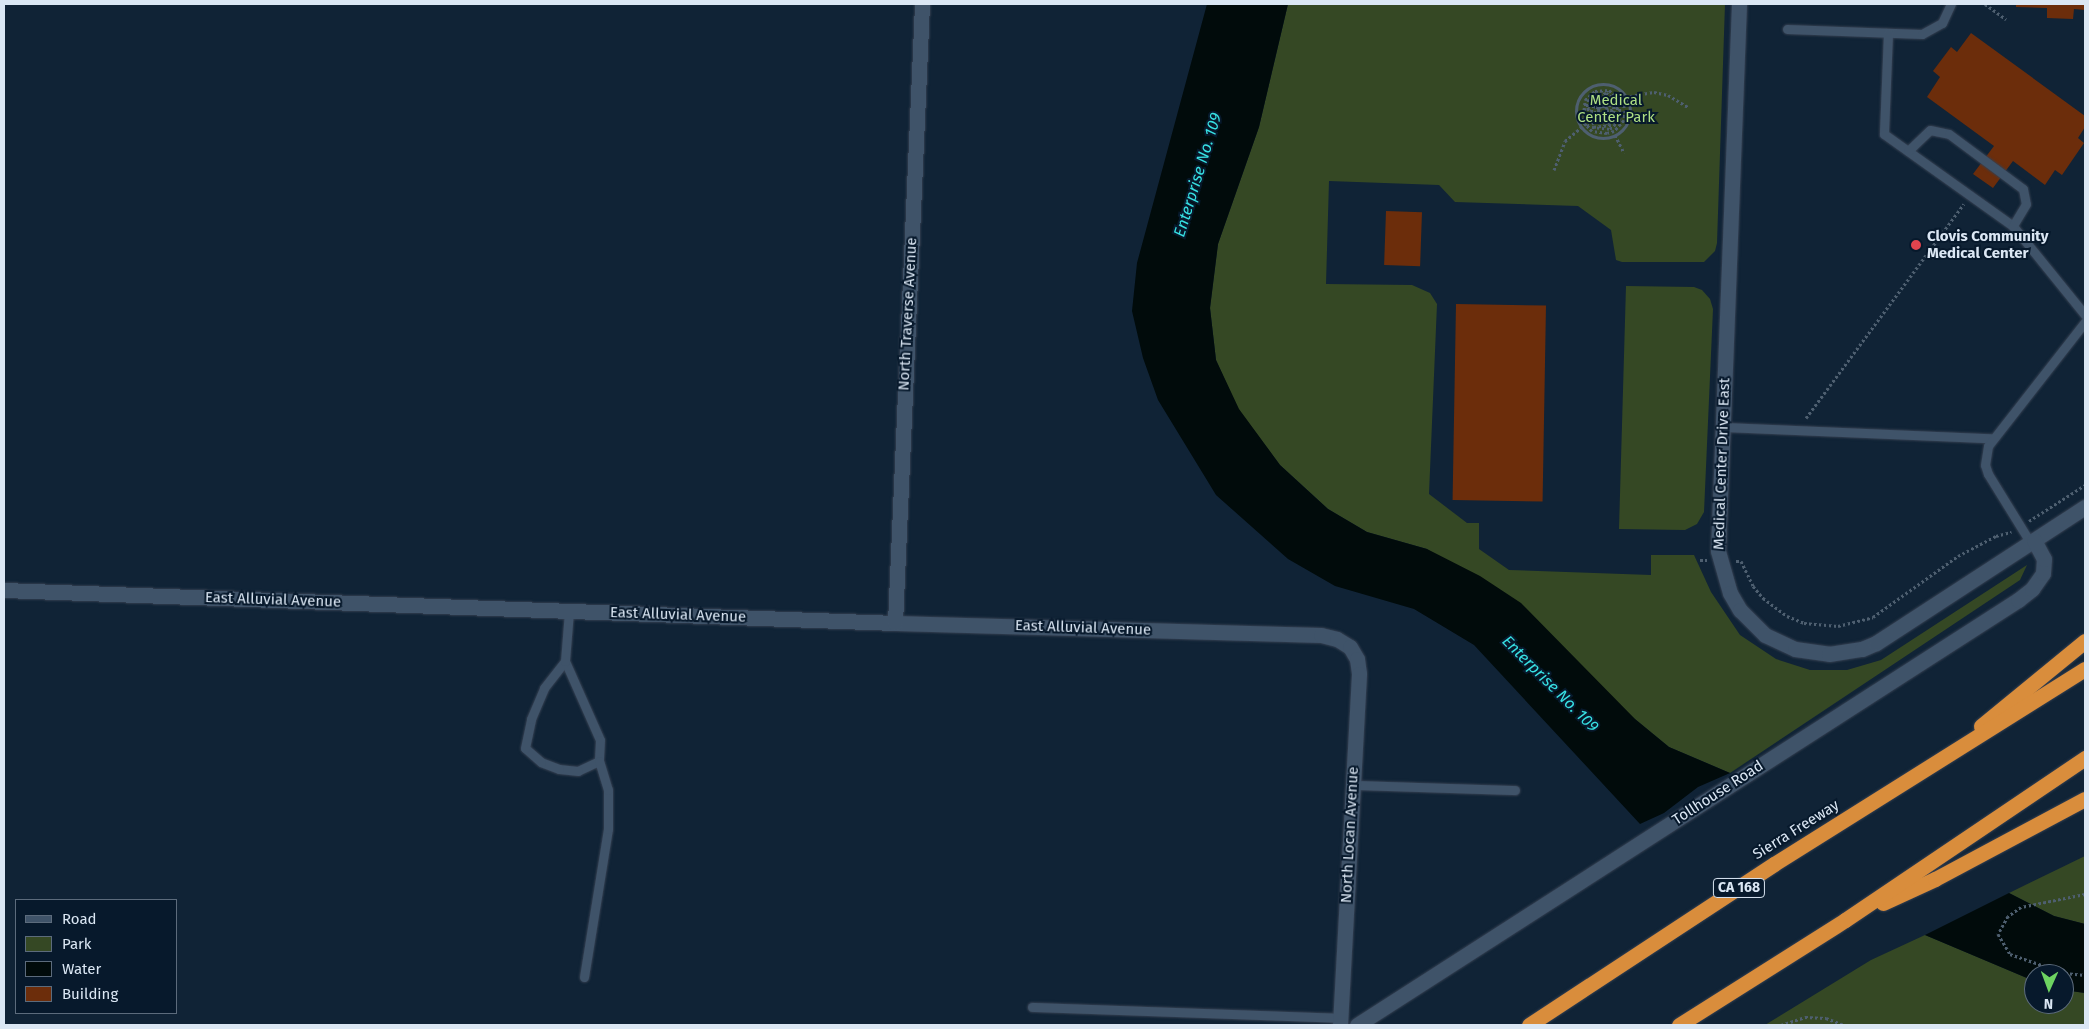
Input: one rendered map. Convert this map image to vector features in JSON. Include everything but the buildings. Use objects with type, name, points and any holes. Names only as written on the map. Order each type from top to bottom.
[{"type":"highway","points":[[1950,754],[2014,697],[2085,641]]},
{"type":"highway","name":"Sierra Freeway","points":[[1529,1025],[1774,864],[2085,669]]},
{"type":"highway","points":[[1679,1025],[1845,920],[2085,758]]},
{"type":"highway","points":[[1845,920],[1936,879],[2085,799]]},
{"type":"street","name":"North Traverse Avenue","points":[[895,623],[922,4]]},
{"type":"street","name":"Medical Center Drive East","points":[[1738,4],[1718,551],[1723,575],[1730,593],[1753,624],[1779,643],[1795,650],[1846,653],[1876,643],[2085,507]]},
{"type":"street","name":"Tollhouse Road","points":[[1357,1025],[2018,600],[2032,589],[2043,573],[2044,560],[2032,541]]},
{"type":"street","name":"East Alluvial Avenue","points":[[4,590],[895,623],[1321,635],[1350,647]]},
{"type":"street","name":"North Locan Avenue","points":[[1340,1022],[1359,674],[1357,659],[1350,647]]},
{"type":"lane","points":[[1787,29],[1888,33],[1931,32],[1942,23],[1951,4]]},
{"type":"lane","points":[[1888,33],[1884,134],[2013,226],[2085,315]]},
{"type":"lane","points":[[1908,151],[1930,130],[1949,134],[2023,189],[2026,204],[2013,226]]},
{"type":"lane","points":[[2032,541],[2020,526],[1988,474],[1985,464],[1990,438],[2085,322]]},
{"type":"lane","points":[[1723,427],[1990,438]]},
{"type":"lane","points":[[569,611],[565,661],[600,740],[599,761],[608,790],[608,829],[584,977]]},
{"type":"lane","points":[[565,661],[544,688],[531,718],[525,748],[540,762],[559,769],[578,771],[599,761]]},
{"type":"lane","points":[[1353,786],[1515,790]]},
{"type":"lane","points":[[1032,1007],[1340,1022]]},
{"type":"path","points":[[1985,4],[2006,19]]},
{"type":"path","points":[[1603,84],[1612,86],[1625,97],[1630,114],[1622,130],[1615,135],[1598,138],[1580,126],[1576,113],[1577,104],[1586,89],[1603,84]]},
{"type":"path","points":[[1554,170],[1565,141],[1580,126],[1590,120],[1588,112],[1590,103],[1602,96],[1616,102],[1618,117],[1611,125],[1592,126],[1610,129],[1619,121],[1620,104],[1606,93],[1589,99],[1584,110],[1586,119],[1583,120],[1585,100],[1596,91],[1610,90],[1624,105],[1624,120],[1614,131],[1607,133],[1592,131],[1587,126],[1596,121],[1608,123],[1614,118],[1614,106],[1605,99],[1597,101],[1591,111],[1593,118],[1598,104],[1609,104],[1612,112],[1610,117],[1602,120],[1602,116]]},
{"type":"path","points":[[1625,97],[1654,92],[1668,95],[1688,107]]},
{"type":"path","points":[[1615,135],[1624,153]]},
{"type":"path","points":[[1797,430],[1970,196]]},
{"type":"path","points":[[1736,561],[1741,561],[1753,586],[1763,598],[1787,616],[1804,623],[1838,626],[1873,616],[1958,556],[2020,526],[2085,485]]},
{"type":"path","points":[[2085,894],[2021,907],[2008,916],[1998,934],[2010,954],[2065,973],[2085,975]]},
{"type":"path","points":[[1781,1025],[1805,1017],[1826,1018],[1844,1025]]},
{"type":"green space","name":"Medical Center Park","points":[[1288,4],[1725,4],[1717,243],[1715,251],[1704,262],[1622,262],[1616,260],[1611,230],[1578,206],[1455,202],[1439,185],[1329,181],[1326,284],[1412,285],[1430,293],[1437,304],[1429,494],[1467,523],[1479,523],[1479,549],[1509,570],[1651,575],[1651,555],[1694,555],[1711,592],[1740,635],[1776,659],[1810,670],[1847,670],[1881,660],[2027,565],[2020,580],[1730,773],[1669,747],[1427,549],[1367,532],[1328,509],[1280,465],[1238,409],[1216,360],[1210,308],[1218,244],[1259,127]]},
{"type":"green space","points":[[1626,286],[1694,287],[1702,290],[1710,299],[1713,309],[1704,512],[1697,524],[1685,530],[1619,529]]},
{"type":"green space","points":[[2085,856],[2085,924],[2054,916],[2009,893]]},
{"type":"green space","points":[[1925,935],[2024,977],[2024,1014],[2074,1014],[2074,991],[2085,993],[2085,1025],[1765,1025],[1871,960]]},
{"type":"water","name":"Enterprise No. 109","points":[[1207,4],[1288,4],[1259,127],[1218,244],[1210,308],[1216,360],[1239,409],[1280,465],[1328,509],[1367,532],[1427,549],[1480,576],[1521,603],[1635,719],[1669,747],[1730,773],[1698,787],[1664,813],[1640,824],[1474,645],[1414,609],[1335,586],[1288,559],[1216,495],[1158,400],[1143,358],[1132,311],[1137,263]]},
{"type":"water","points":[[2009,893],[2054,916],[2085,924],[2085,993],[2074,991],[2074,964],[2024,964],[2024,977],[1925,935]]},
{"type":"place","name":"Clovis Community Medical Center","points":[[1916,245]]}]
